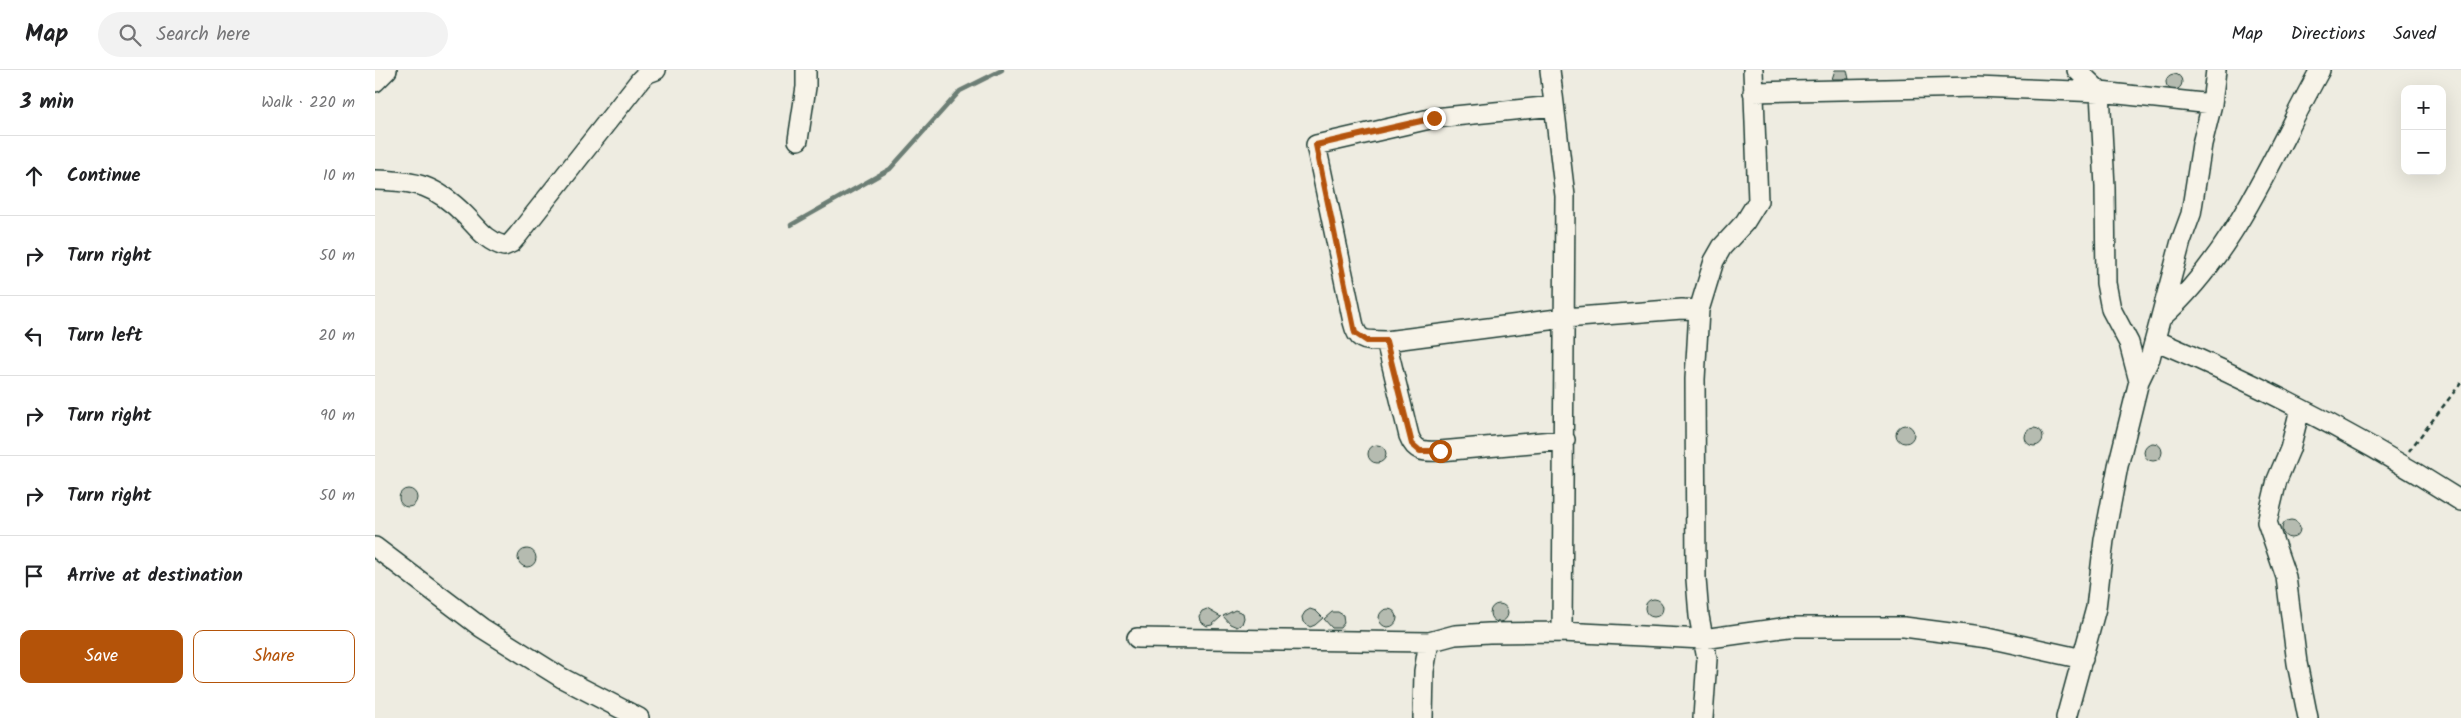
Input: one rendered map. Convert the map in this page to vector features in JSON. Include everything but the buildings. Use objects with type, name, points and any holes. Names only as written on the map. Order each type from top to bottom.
[{"type":"street","points":[[375,82],[387,70]]},
{"type":"street","points":[[375,180],[418,183],[431,188],[465,215],[488,239],[504,246],[511,243],[518,235],[641,79],[648,73],[656,70]]},
{"type":"street","points":[[798,140],[806,87],[806,70]]},
{"type":"street","points":[[1550,70],[1565,196],[1565,440],[1562,632]]},
{"type":"street","points":[[1703,718],[1707,660],[1696,579],[1695,379],[1699,310],[1713,261],[1722,247],[1745,222],[1758,201],[1753,70]]},
{"type":"street","points":[[2077,70],[2100,92],[2105,187],[2106,283],[2111,309],[2129,343],[2139,381]]},
{"type":"street","points":[[2066,718],[2096,608],[2104,540],[2118,466],[2139,381],[2150,358],[2181,241],[2191,214],[2202,144],[2212,104],[2216,70]]},
{"type":"street","points":[[2161,318],[2193,287],[2214,260],[2242,217],[2320,70]]},
{"type":"street","points":[[1753,92],[1976,88],[2100,92],[2212,104]]},
{"type":"street","points":[[1554,106],[1434,118],[1316,145],[1355,333],[1367,341],[1386,341],[1565,318],[1682,309],[1699,310]]},
{"type":"street","points":[[2155,340],[2213,365],[2401,462],[2461,501]]},
{"type":"street","points":[[1386,341],[1409,436],[1412,444],[1420,451],[1440,451],[1565,440]]},
{"type":"street","points":[[2300,410],[2291,449],[2274,489],[2267,522],[2286,577],[2297,663],[2308,718]]},
{"type":"street","points":[[375,547],[482,628],[562,678],[639,718]]},
{"type":"street","points":[[1137,638],[1429,642],[1455,635],[1562,632],[1703,639],[1789,627],[1904,627],[1988,638],[2083,659]]},
{"type":"street","points":[[1423,718],[1425,671],[1429,642]]},
{"type":"path","points":[[2401,462],[2461,383]]},
{"type":"waterway","points":[[791,225],[890,169],[960,91],[1002,70]]},
{"type":"route","points":[[1434,118],[1316,145],[1355,333],[1367,341],[1386,341],[1412,444],[1420,451],[1440,451]]}]
